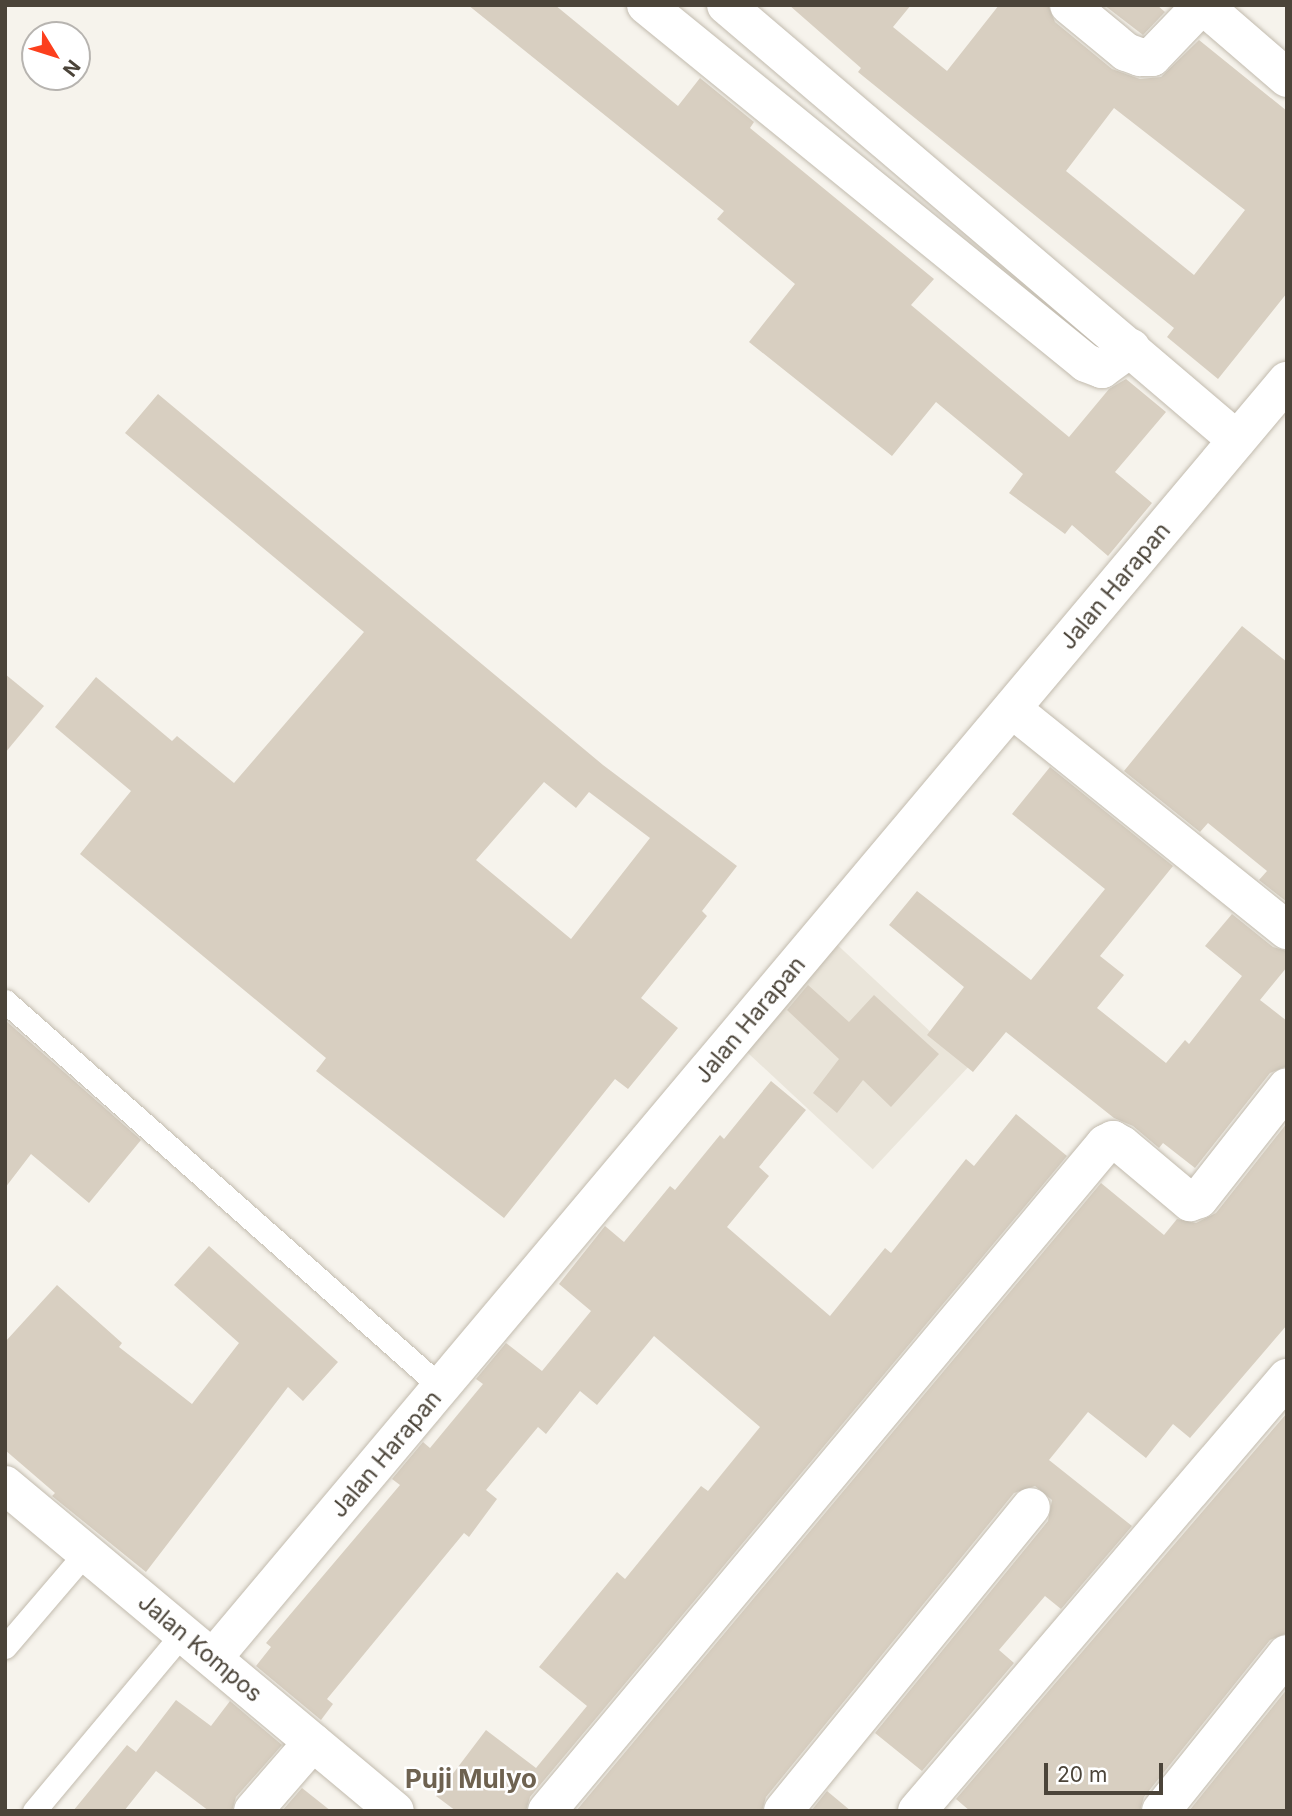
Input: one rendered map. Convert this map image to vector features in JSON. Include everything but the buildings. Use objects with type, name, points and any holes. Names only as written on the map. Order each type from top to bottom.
[{"type":"street","points":[[646,5],[1086,363],[1102,369],[1131,348]]},
{"type":"street","points":[[726,5],[1237,440]]},
{"type":"street","points":[[1069,5],[1126,52],[1140,57],[1152,57],[1197,10],[1206,8],[1287,78]]},
{"type":"street","points":[[746,88],[774,46]]},
{"type":"street","name":"Jalan Harapan","points":[[213,1658],[1237,440],[1279,405]]},
{"type":"street","points":[[1012,709],[1287,930]]},
{"type":"street","points":[[547,1811],[1105,1144],[1113,1140],[1122,1144],[1190,1202],[1199,1199],[1287,1087]]},
{"type":"street","points":[[917,1811],[1287,1378]]},
{"type":"street","name":"Jalan Kompos","points":[[5,1485],[395,1811]]},
{"type":"street","points":[[783,1811],[1031,1507]]},
{"type":"street","points":[[1161,1811],[1287,1654]]},
{"type":"street","points":[[253,1811],[313,1742]]},
{"type":"lane","points":[[5,1001],[442,1388]]},
{"type":"lane","points":[[5,1647],[86,1552]]},
{"type":"lane","points":[[34,1811],[183,1633]]},
{"type":"shaded area","points":[[830,938],[968,1067],[873,1169],[735,1040]]},
{"type":"district","name":"Puji Mulyo","points":[[471,1779]]}]
